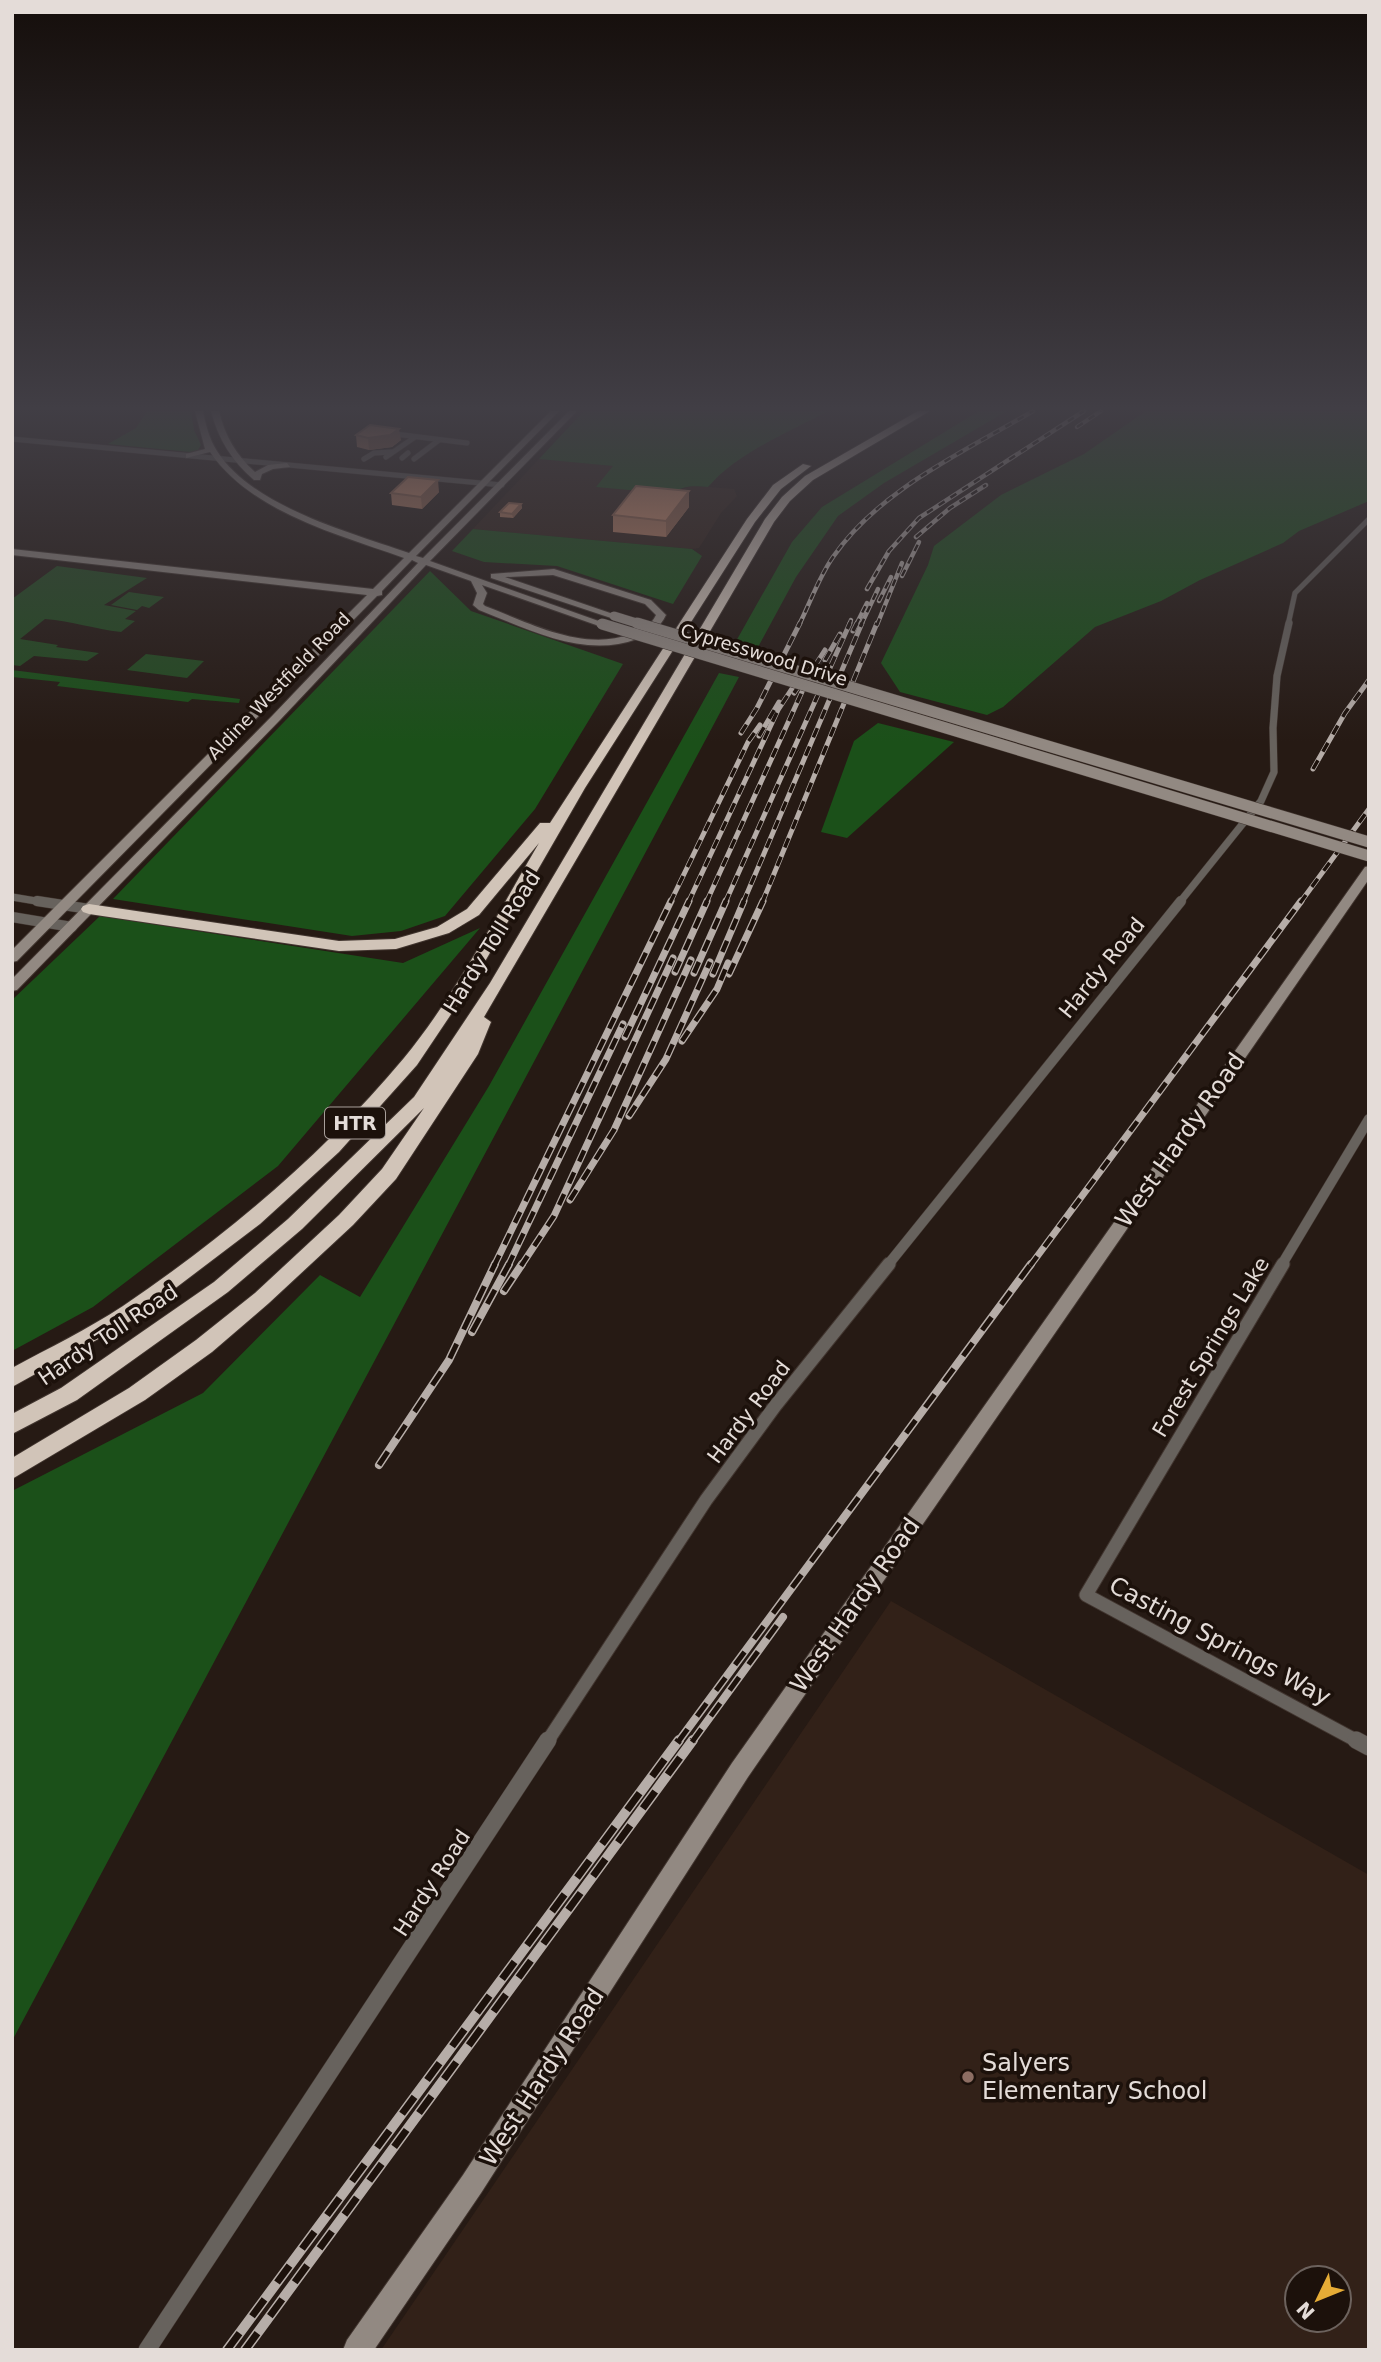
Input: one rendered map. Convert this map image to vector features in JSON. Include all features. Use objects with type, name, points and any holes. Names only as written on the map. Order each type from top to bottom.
[{"type":"highway","name":"Hardy Toll Road","points":[[12,1379],[139,1304],[253,1219],[332,1148],[411,1061],[468,977],[578,788],[751,521]]},
{"type":"highway","name":"Hardy Toll Road","points":[[12,1425],[69,1394],[221,1287],[295,1224],[420,1101],[498,984],[769,521]]},
{"type":"highway","points":[[89,909],[339,946],[378,946],[412,941],[443,930],[472,912],[578,788]]},
{"type":"highway","points":[[12,1470],[126,1401],[204,1346],[262,1298],[346,1220],[389,1174],[463,1064],[498,984]]},
{"type":"main road","name":"Cypresswood Drive","points":[[315,521],[334,530],[487,574],[614,616],[1369,842]]},
{"type":"main road","name":"Cypresswood Drive","points":[[346,521],[401,542],[415,553]]},
{"type":"main road","name":"Aldine Westfield Road","points":[[12,958],[447,521]]},
{"type":"main road","name":"Aldine Westfield Road","points":[[12,987],[276,718],[406,579],[466,521]]},
{"type":"main road","points":[[401,542],[423,540],[437,532]]},
{"type":"main road","points":[[12,552],[392,595]]},
{"type":"main road","name":"Cypresswood Drive","points":[[429,558],[449,570],[475,580],[602,624],[1369,856]]},
{"type":"main road","points":[[406,579],[423,571],[449,570]]},
{"type":"main road","points":[[537,590],[532,578],[554,572]]},
{"type":"main road","points":[[475,580],[482,593],[478,604],[482,608],[574,640],[599,644],[634,638],[660,620],[661,615],[657,609],[648,602],[554,572],[487,574]]},
{"type":"main road","points":[[480,601],[495,596],[516,595]]},
{"type":"main road","points":[[320,649],[339,652]]},
{"type":"main road","points":[[254,715],[276,718]]},
{"type":"main road","points":[[179,789],[202,793]]},
{"type":"main road","name":"West Hardy Road","points":[[356,2350],[472,2184],[740,1770],[1365,880]]},
{"type":"street","name":"Hardy Road","points":[[147,2350],[706,1500],[775,1406],[1261,801],[1274,772],[1273,728],[1277,677],[1295,593],[1367,521]]},
{"type":"street","points":[[12,897],[89,909]]},
{"type":"street","points":[[12,918],[72,927]]},
{"type":"street","name":"Forest Springs Lake","points":[[1086,1595],[1369,1119]]},
{"type":"street","name":"Casting Springs Way","points":[[1086,1595],[1369,1747]]},
{"type":"shaded area","points":[[480,521],[716,521],[699,548],[692,549],[473,529]]},
{"type":"shaded area","name":"Salyers Elementary School","points":[[891,1601],[1369,1875],[1369,2350],[381,2350]]},
{"type":"green space","points":[[810,521],[834,521],[796,577],[757,649],[735,643],[792,542]]},
{"type":"green space","points":[[967,521],[1322,521],[1299,531],[1283,543],[1200,580],[1161,601],[1095,627],[1003,707],[987,715],[900,692],[881,663],[928,565],[934,546]]},
{"type":"green space","points":[[473,529],[692,549],[702,556],[673,604],[557,566],[484,562],[452,551]]},
{"type":"green space","points":[[57,566],[147,578],[104,605],[136,611],[125,619],[135,621],[121,632],[45,619],[20,639],[99,653],[87,661],[34,656],[20,666],[12,665],[12,599]]},
{"type":"green space","points":[[430,571],[471,611],[623,664],[535,809],[445,916],[401,931],[352,936],[113,899]]},
{"type":"green space","points":[[129,592],[164,597],[149,608],[142,606],[137,610],[111,605]]},
{"type":"green space","points":[[146,654],[204,661],[187,678],[127,670]]},
{"type":"green space","points":[[12,670],[240,699],[239,703],[192,699],[188,702],[57,686],[60,682],[12,677]]},
{"type":"green space","points":[[719,673],[739,677],[12,2041],[12,1491],[203,1393],[320,1275],[360,1297],[489,1086]]},
{"type":"green space","points":[[878,723],[954,742],[847,838],[821,832],[854,741]]},
{"type":"green space","points":[[100,916],[403,963],[480,928],[278,1166],[93,1307],[12,1351],[12,1000]]},
{"type":"railway","points":[[799,625],[833,557],[864,521]]},
{"type":"railway","points":[[867,589],[889,551],[916,521]]},
{"type":"railway","points":[[916,537],[934,521]]},
{"type":"railway","points":[[902,576],[919,542]]},
{"type":"railway","points":[[877,625],[902,563]]},
{"type":"railway","points":[[879,601],[891,577]]},
{"type":"railway","points":[[861,625],[878,589]]},
{"type":"railway","points":[[853,631],[867,603]]},
{"type":"railway","points":[[849,625],[851,620]]},
{"type":"railway","points":[[725,903],[850,623]]},
{"type":"railway","points":[[743,903],[862,623]]},
{"type":"railway","points":[[762,903],[877,623]]},
{"type":"railway","points":[[741,733],[757,708],[799,625]]},
{"type":"railway","points":[[825,660],[840,634]]},
{"type":"railway","points":[[706,903],[811,672],[825,650]]},
{"type":"railway","points":[[794,693],[812,666]]},
{"type":"railway","points":[[1313,769],[1345,713],[1369,680]]},
{"type":"railway","points":[[688,903],[778,710],[795,684]]},
{"type":"railway","points":[[759,736],[779,702]]},
{"type":"railway","points":[[670,903],[748,742],[760,725]]},
{"type":"railway","points":[[1300,903],[1369,809]]},
{"type":"railway","points":[[494,1266],[671,901]]},
{"type":"railway","points":[[625,1037],[689,901]]},
{"type":"railway","points":[[675,972],[707,901]]},
{"type":"railway","points":[[694,973],[726,901]]},
{"type":"railway","points":[[713,974],[744,901]]},
{"type":"railway","points":[[729,974],[763,901]]},
{"type":"railway","points":[[1030,1266],[1301,901]]},
{"type":"railway","points":[[521,1266],[554,1216],[673,958]]},
{"type":"railway","points":[[570,1200],[614,1130],[691,960]]},
{"type":"railway","points":[[629,1116],[666,1059],[710,962]]},
{"type":"railway","points":[[682,1041],[717,989],[728,963]]},
{"type":"railway","points":[[509,1265],[623,1024]]},
{"type":"railway","points":[[379,1465],[449,1360],[495,1264]]},
{"type":"railway","points":[[504,1291],[522,1264]]},
{"type":"railway","points":[[678,1742],[1031,1264]]},
{"type":"railway","points":[[472,1332],[509,1265]]},
{"type":"railway","points":[[692,1742],[783,1617]]},
{"type":"railway","points":[[227,2350],[679,1740]]},
{"type":"railway","points":[[245,2350],[693,1740]]},
{"type":"place","name":"Salyers Elementary School","points":[[968,2077]]}]
